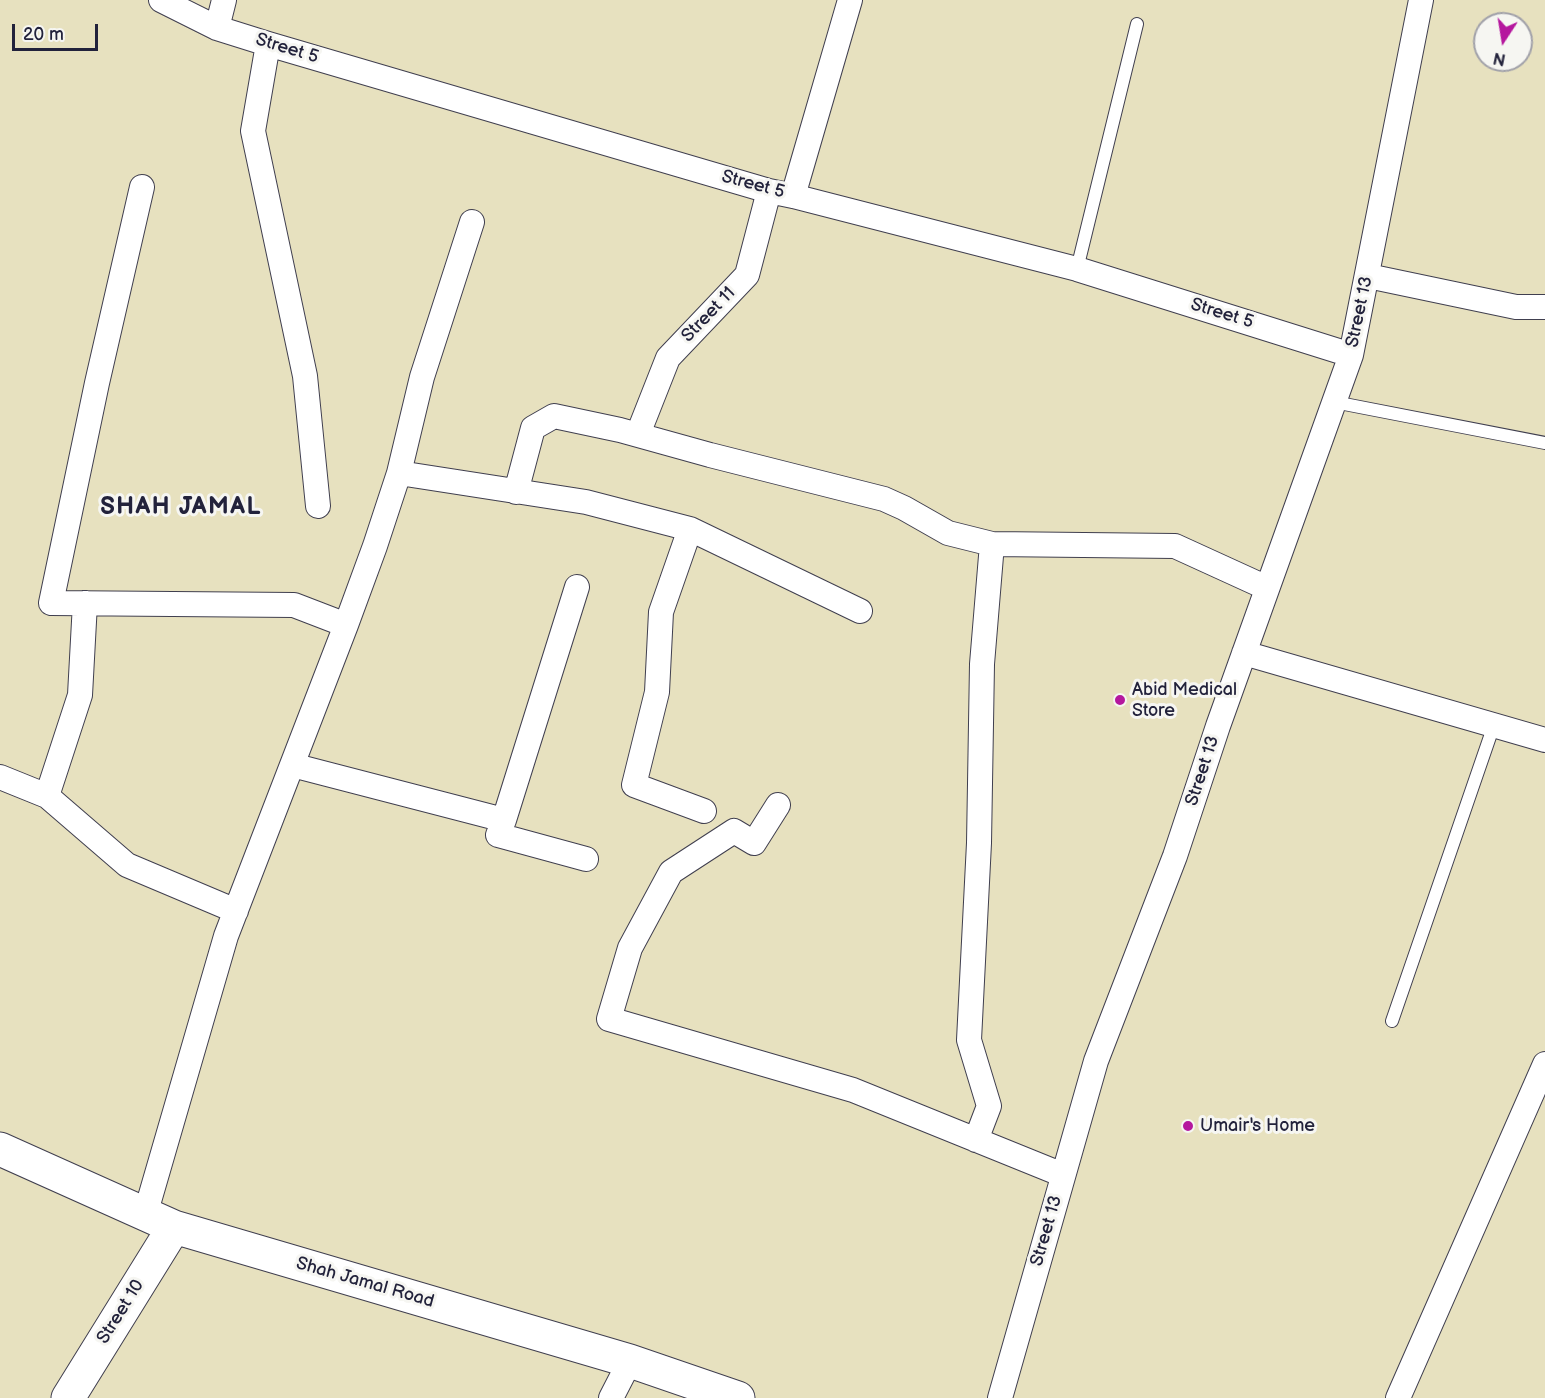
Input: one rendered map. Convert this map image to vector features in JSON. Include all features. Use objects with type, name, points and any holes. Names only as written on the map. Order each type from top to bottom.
[{"type":"main road","name":"Shah Jamal Road","points":[[0,1149],[159,1221],[630,1361],[738,1398]]},
{"type":"main road","name":"Street 10","points":[[68,1398],[159,1221]]},
{"type":"street","name":"Street 5","points":[[161,0],[217,28],[268,44],[769,191],[1077,269],[1351,355]]},
{"type":"street","points":[[217,28],[224,0]]},
{"type":"street","points":[[793,196],[850,0]]},
{"type":"street","name":"Street 13","points":[[1000,1398],[1096,1061],[1176,856],[1218,726],[1351,355],[1420,0]]},
{"type":"street","points":[[268,44],[253,131],[305,376],[318,506]]},
{"type":"street","points":[[142,187],[51,603],[294,605],[346,624]]},
{"type":"street","name":"Street 11","points":[[638,434],[668,358],[747,276],[769,191]]},
{"type":"street","points":[[159,1221],[226,936],[375,546],[399,473],[422,377],[472,222]]},
{"type":"street","points":[[1368,276],[1516,307],[1545,307]]},
{"type":"street","points":[[516,492],[533,428],[554,416],[638,434],[721,458],[884,499],[948,533],[992,544],[1175,546],[1268,588]]},
{"type":"street","points":[[399,473],[586,502],[690,529],[861,611]]},
{"type":"street","points":[[690,529],[661,612],[657,692],[634,784],[704,811]]},
{"type":"street","points":[[976,1140],[989,1106],[969,1040],[979,843],[982,664],[992,544]]},
{"type":"street","points":[[577,587],[498,835],[586,859]]},
{"type":"street","points":[[47,796],[80,695],[85,603]]},
{"type":"street","points":[[1244,652],[1545,740]]},
{"type":"street","points":[[292,765],[504,820]]},
{"type":"street","points":[[0,777],[47,796],[127,865],[236,911]]},
{"type":"street","points":[[778,805],[754,843],[734,831],[671,872],[630,948],[609,1019],[853,1090],[1063,1175]]},
{"type":"street","points":[[1398,1398],[1545,1064]]},
{"type":"street","points":[[611,1398],[630,1361]]},
{"type":"lane","points":[[1077,269],[1137,24]]},
{"type":"lane","points":[[1334,402],[1545,443]]},
{"type":"lane","points":[[1392,1021],[1494,725]]},
{"type":"place","name":"Abid Medical Store","points":[[1120,700]]},
{"type":"place","name":"Umair's Home","points":[[1188,1126]]},
{"type":"district","name":"SHAH JAMAL","points":[[181,508]]}]
